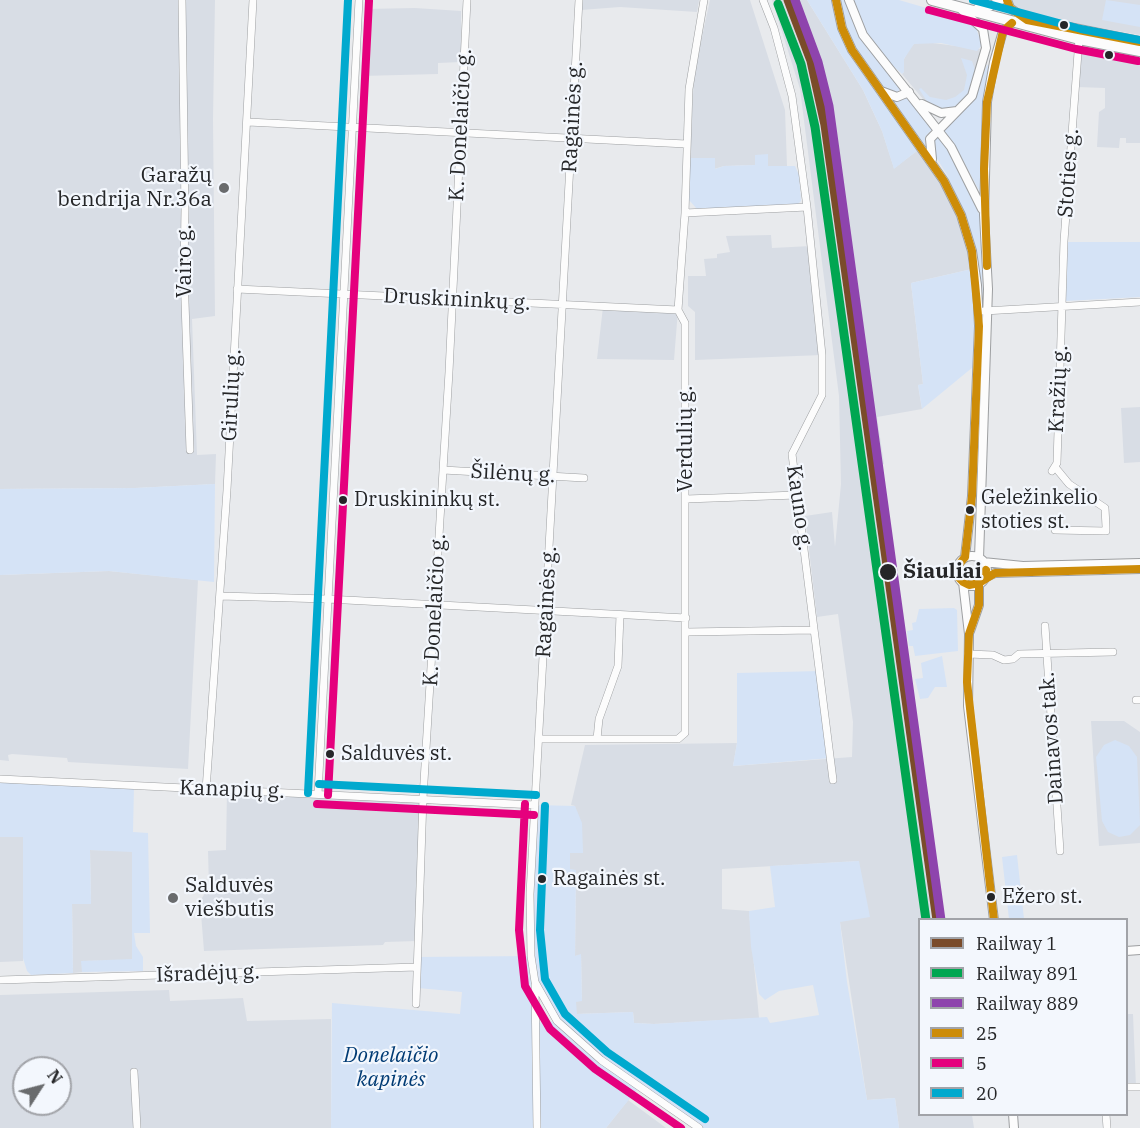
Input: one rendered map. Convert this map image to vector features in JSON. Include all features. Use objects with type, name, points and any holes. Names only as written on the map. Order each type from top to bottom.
[{"type":"highway","points":[[932,0],[1012,23],[1140,51]]},
{"type":"highway","points":[[942,0],[1027,20],[1140,42]]},
{"type":"main road","points":[[836,0],[846,40],[954,198],[967,231],[983,311],[972,496],[965,557],[960,561],[957,571],[963,582],[969,634],[970,720],[994,918]]},
{"type":"main road","points":[[849,0],[863,35],[916,99],[962,164],[984,215]]},
{"type":"main road","points":[[978,8],[989,7],[1001,0]]},
{"type":"main road","points":[[1007,0],[1010,8],[1027,20]]},
{"type":"main road","points":[[934,166],[929,145],[932,135],[958,111],[976,88],[987,44],[985,33],[961,9]]},
{"type":"main road","points":[[969,634],[979,605],[981,581],[986,570],[981,560],[987,102],[994,62],[1003,31],[1012,23]]},
{"type":"main road","points":[[983,59],[994,62]]},
{"type":"main road","points":[[878,89],[892,97],[902,97],[909,92]]},
{"type":"main road","points":[[916,99],[935,112],[946,114],[958,111]]},
{"type":"main road","points":[[965,557],[1023,566],[1140,563]]},
{"type":"main road","points":[[963,582],[969,585],[995,573],[1140,569]]},
{"type":"street","name":"Vairo g.","points":[[182,0],[184,272],[190,450]]},
{"type":"street","name":"Girulių g.","points":[[206,790],[220,596],[253,0]]},
{"type":"street","points":[[318,794],[359,0]]},
{"type":"street","name":"K. Donelaičio g.","points":[[416,1004],[423,798],[453,300],[467,0]]},
{"type":"street","name":"Ragainės g.","points":[[579,0],[529,930],[535,982],[557,1021],[601,1060],[699,1128]]},
{"type":"street","name":"Verdulių g.","points":[[540,739],[678,739],[683,736],[686,632],[685,323],[678,310],[685,213],[690,77],[704,0]]},
{"type":"street","name":"Kauno g.","points":[[763,0],[774,28],[792,96],[807,207],[824,385],[818,405],[792,454],[832,780]]},
{"type":"street","name":"Stoties g.","points":[[1062,306],[1064,241],[1079,39]]},
{"type":"street","points":[[248,122],[571,136],[686,144]]},
{"type":"street","points":[[685,213],[807,207]]},
{"type":"street","name":"Druskininkų g.","points":[[237,289],[678,310]]},
{"type":"street","points":[[983,311],[1140,302]]},
{"type":"street","name":"Kražių g.","points":[[1055,531],[1106,531],[1105,508],[1069,484],[1053,469],[1062,306]]},
{"type":"street","name":"Šilėnų g.","points":[[442,470],[584,478]]},
{"type":"street","points":[[686,499],[797,495]]},
{"type":"street","points":[[220,596],[327,599],[686,618]]},
{"type":"street","points":[[597,739],[599,719],[618,666],[620,615]]},
{"type":"street","name":"Dainavos tak.","points":[[1045,626],[1060,851]]},
{"type":"street","points":[[686,632],[814,630]]},
{"type":"street","points":[[968,654],[993,655],[1004,660],[1013,659],[1019,654],[1113,652]]},
{"type":"street","name":"Kanapių g.","points":[[0,779],[535,805]]},
{"type":"street","name":"Išradėjų g.","points":[[0,980],[417,967]]},
{"type":"street","points":[[535,982],[537,1128]]},
{"type":"street","points":[[134,1072],[137,1128]]},
{"type":"shaded area","points":[[0,0],[215,0],[213,119],[215,316],[192,319],[197,455],[216,454],[215,484],[135,488],[0,489]]},
{"type":"shaded area","points":[[582,0],[699,0],[697,12],[620,7],[581,10]]},
{"type":"shaded area","points":[[710,0],[750,0],[785,110],[787,166],[768,166],[768,155],[755,165],[724,166],[714,169],[715,158],[690,158],[694,74]]},
{"type":"shaded area","points":[[772,0],[807,0],[863,90],[882,131],[894,168],[918,150],[937,175],[965,235],[972,269],[911,283],[923,384],[918,385],[922,409],[877,417],[884,464],[880,465],[885,514],[944,918],[918,918],[918,1116],[972,1116],[974,1128],[899,1128],[895,1098],[867,1100],[840,922],[859,861],[722,869],[722,909],[749,911],[759,1018],[654,1024],[634,1023],[633,1012],[576,1014],[576,1001],[582,1001],[581,955],[575,956],[576,870],[570,870],[570,853],[583,853],[575,806],[571,805],[585,745],[737,743],[733,766],[852,757],[853,722],[838,614],[817,617],[805,516],[832,512],[835,547],[841,484],[839,396],[800,89]]},
{"type":"shaded area","points":[[1010,0],[1140,0],[1140,35],[1027,15],[1016,11]]},
{"type":"shaded area","points":[[415,8],[461,11],[461,62],[438,63],[438,74],[361,76],[365,9]]},
{"type":"shaded area","points":[[925,42],[980,49],[977,77],[966,100],[928,105],[902,74],[904,59],[909,49],[914,44]]},
{"type":"shaded area","points":[[1080,44],[1140,55],[1140,143],[1126,143],[1126,138],[1120,138],[1119,148],[1097,147],[1099,112],[1105,108],[1105,88],[1077,87]]},
{"type":"shaded area","points":[[771,235],[772,248],[811,246],[822,355],[695,360],[695,312],[688,306],[688,276],[706,276],[704,259],[717,258],[717,254],[730,252],[726,236]]},
{"type":"shaded area","points":[[603,307],[678,310],[674,360],[597,359]]},
{"type":"shaded area","points":[[1140,407],[1140,462],[1124,463],[1121,408]]},
{"type":"shaded area","points":[[109,571],[198,580],[188,769],[68,762],[67,758],[12,754],[8,755],[9,761],[0,760],[0,575]]},
{"type":"shaded area","points":[[1091,721],[1124,721],[1140,732],[1140,843],[1099,846]]},
{"type":"shaded area","points":[[227,790],[423,798],[417,941],[385,942],[383,945],[204,951],[200,901],[209,887],[208,851],[226,850]]},
{"type":"shaded area","points":[[0,837],[23,837],[23,961],[0,962]]},
{"type":"shaded area","points":[[90,850],[132,851],[132,960],[82,961],[82,972],[73,973],[72,904],[91,903]]},
{"type":"shaded area","points":[[169,990],[170,1001],[243,998],[247,1021],[331,1019],[331,1128],[0,1128],[0,995]]},
{"type":"shaded area","points":[[1128,1014],[1133,1014],[1136,1087],[1128,1087]]},
{"type":"shaded area","points":[[628,1100],[658,1122],[666,1128],[606,1128]]},
{"type":"green space","points":[[807,0],[832,0],[839,29],[850,56],[918,150],[894,169],[882,131],[863,90]]},
{"type":"green space","points":[[839,0],[846,0],[858,35],[900,88],[898,94],[887,91],[852,42]]},
{"type":"green space","points":[[852,0],[899,0],[964,19],[976,28],[982,45],[977,51],[941,43],[914,44],[904,59],[902,74],[878,52],[862,26]]},
{"type":"green space","points":[[1106,0],[1140,5],[1140,27],[1102,20]]},
{"type":"green space","points":[[961,58],[972,61],[975,70],[971,88],[965,99],[951,109],[943,110],[928,103],[919,89],[921,88],[930,97],[946,100],[964,90],[967,75]]},
{"type":"green space","points":[[987,65],[990,66],[983,198],[957,149],[942,128],[973,100]]},
{"type":"green space","points":[[907,96],[933,128],[925,137],[925,147],[890,101]]},
{"type":"green space","points":[[937,134],[950,152],[980,216],[983,301],[967,220],[947,175],[933,152],[932,138]]},
{"type":"green space","points":[[768,154],[768,166],[795,166],[799,175],[801,201],[797,205],[697,209],[689,200],[690,158],[715,158],[715,169],[724,166],[755,165],[755,155]]},
{"type":"green space","points":[[1068,242],[1140,242],[1140,297],[1066,301]]},
{"type":"green space","points":[[972,269],[975,295],[973,367],[922,409],[918,385],[923,384],[911,283]]},
{"type":"green space","points":[[215,484],[214,582],[109,571],[0,575],[0,489],[135,488]]},
{"type":"green space","points":[[954,608],[957,610],[958,651],[915,656],[913,646],[909,646],[907,631],[913,630],[912,623],[916,622],[919,609]]},
{"type":"green space","points":[[942,656],[947,687],[935,687],[928,698],[920,699],[915,679],[923,678],[921,663]]},
{"type":"green space","points":[[821,671],[831,758],[733,766],[737,743],[737,673]]},
{"type":"green space","points":[[1115,740],[1129,746],[1137,757],[1140,825],[1130,835],[1119,837],[1108,832],[1102,821],[1096,757],[1104,745]]},
{"type":"green space","points":[[0,779],[134,786],[133,832],[148,833],[150,933],[134,933],[136,946],[143,957],[143,971],[82,972],[81,961],[132,959],[132,852],[90,850],[91,904],[72,904],[73,973],[31,975],[27,971],[23,958],[23,837],[0,837]]},
{"type":"green space","name":"Donelaičio kapinės","points":[[535,805],[575,806],[582,823],[583,853],[570,853],[570,869],[576,870],[575,956],[581,954],[582,1001],[576,1002],[577,1014],[633,1012],[634,1023],[654,1024],[767,1017],[770,1023],[819,1015],[813,985],[779,991],[765,1000],[759,994],[751,947],[749,911],[775,907],[770,866],[859,861],[870,917],[840,922],[847,982],[867,1100],[895,1098],[899,1128],[699,1128],[640,1086],[606,1128],[331,1128],[332,1003],[460,1014],[462,992],[418,988],[416,957],[531,956]],"holes":[[[536,984],[557,1021],[536,1023]]]},
{"type":"green space","points":[[1017,855],[1024,918],[1009,918],[1002,857]]},
{"type":"rail line","name":"1","points":[[788,0],[811,61],[825,125],[937,918]]},
{"type":"rail line","name":"889","points":[[795,0],[818,62],[829,106],[941,918]]},
{"type":"rail line","name":"891","points":[[778,4],[801,64],[815,127],[926,918]]},
{"type":"transit line","name":"20","points":[[308,793],[348,0]]},
{"type":"transit line","name":"25","points":[[836,0],[842,28],[852,50],[944,181],[961,215],[972,251],[979,326],[972,496],[965,557]]},
{"type":"transit line","name":"20","points":[[973,0],[1081,29],[1140,40]]},
{"type":"transit line","name":"25","points":[[1007,0],[1010,8],[1027,20],[1140,42]]},
{"type":"transit line","name":"5","points":[[328,795],[369,1]]},
{"type":"transit line","name":"5","points":[[929,10],[1076,49],[1138,61]]},
{"type":"transit line","name":"25","points":[[987,266],[984,169],[987,102],[1003,31],[1012,23]]},
{"type":"transit line","name":"25","points":[[965,557],[957,567],[958,577],[963,582],[969,585],[979,583],[986,570]]},
{"type":"transit line","name":"25","points":[[979,583],[995,573],[1140,569]]},
{"type":"transit line","name":"25","points":[[979,583],[979,605],[969,634],[967,682],[994,918]]},
{"type":"transit line","name":"20","points":[[319,784],[536,795]]},
{"type":"transit line","name":"5","points":[[317,804],[534,815]]},
{"type":"transit line","name":"5","points":[[525,804],[519,930],[525,986],[550,1029],[595,1069],[681,1128]]},
{"type":"transit line","name":"20","points":[[545,806],[540,930],[545,979],[565,1014],[607,1052],[705,1119]]},
{"type":"place","name":"Garažų bendrija Nr.36a","points":[[224,188]]},
{"type":"place","name":"Druskininkų st.","points":[[343,500]]},
{"type":"place","name":"Geležinkelio stoties st.","points":[[970,510]]},
{"type":"place","name":"Šiauliai","points":[[888,572]]},
{"type":"place","name":"Salduvės st.","points":[[330,754]]},
{"type":"place","name":"Ragainės st.","points":[[542,879]]},
{"type":"place","name":"Ežero st.","points":[[991,897]]},
{"type":"place","name":"Salduvės viešbutis","points":[[173,898]]}]
